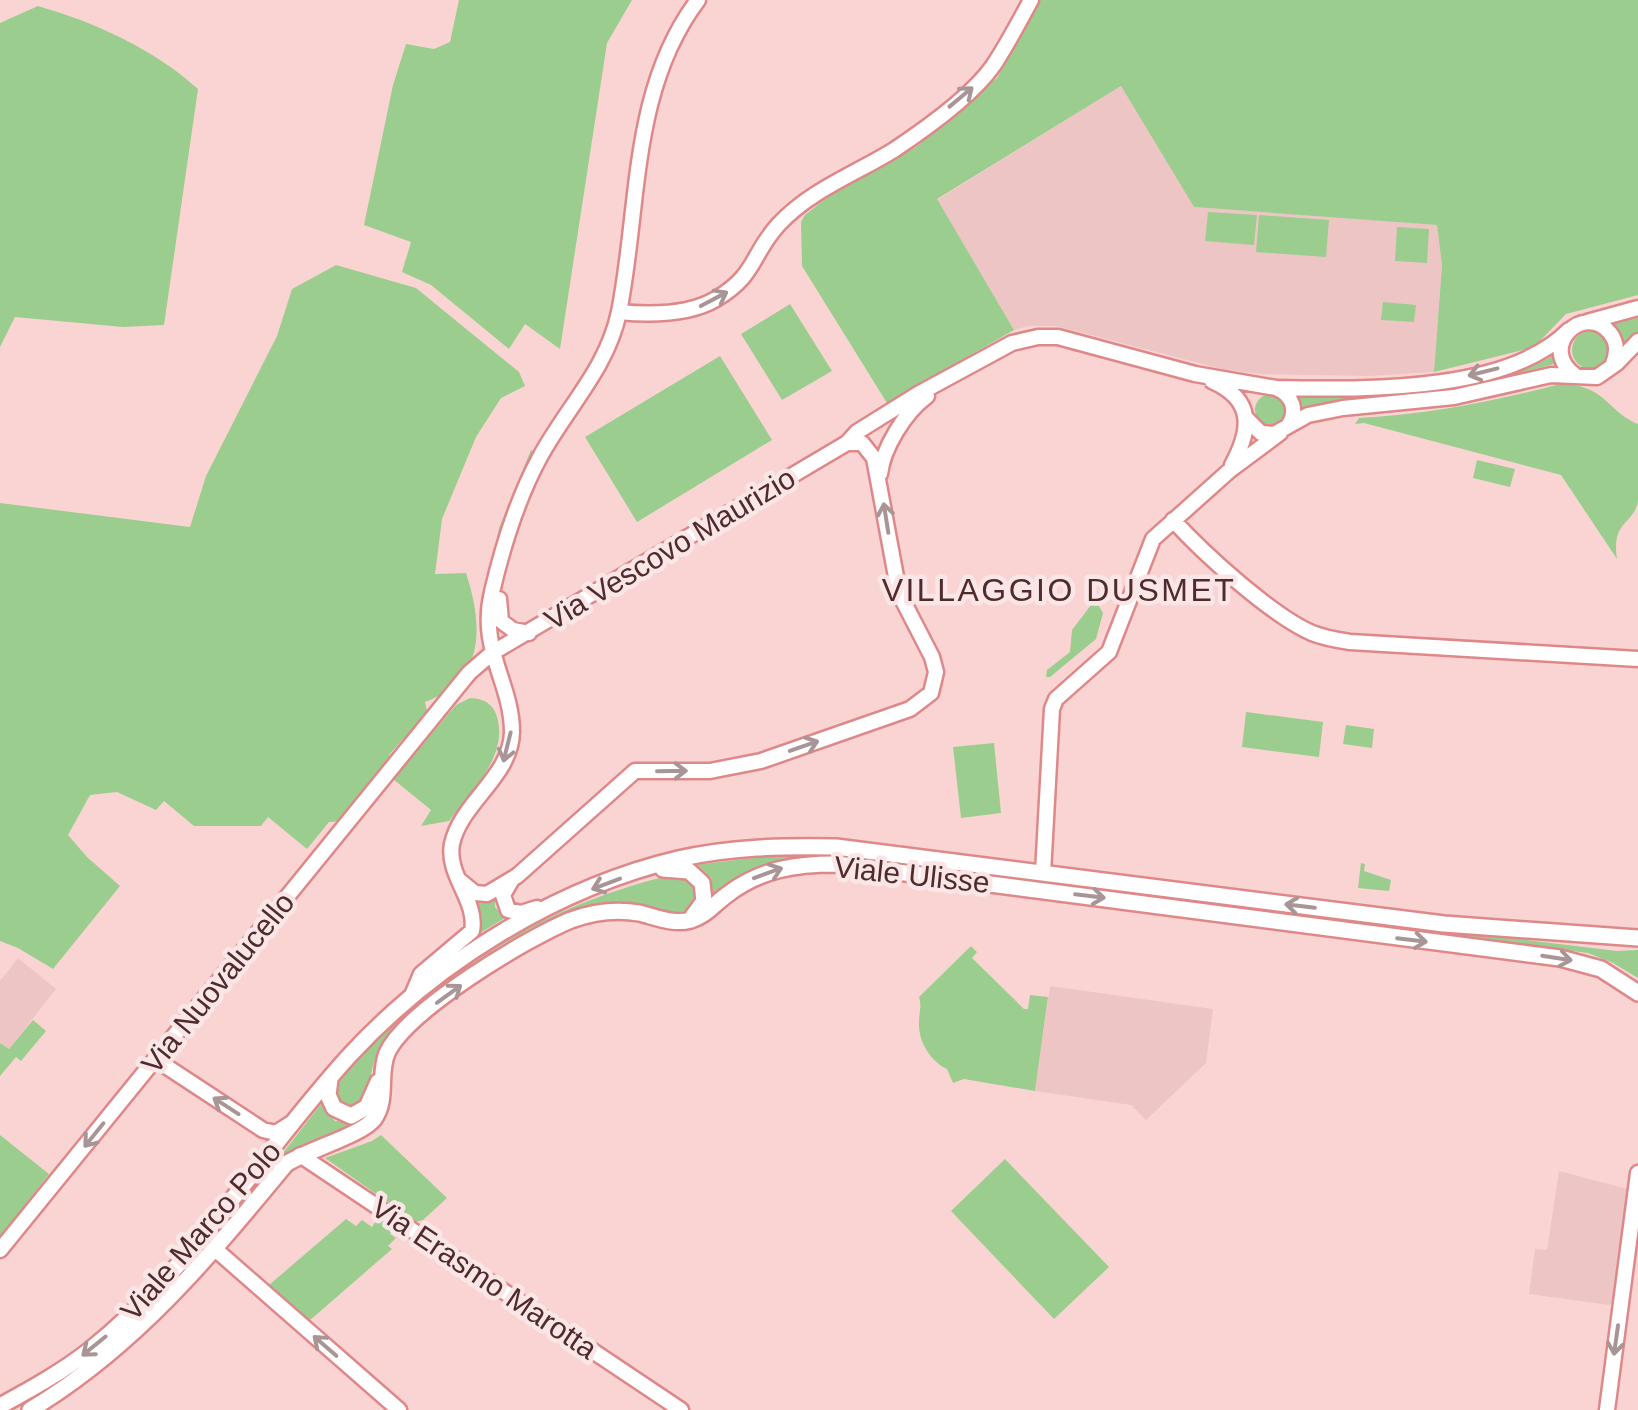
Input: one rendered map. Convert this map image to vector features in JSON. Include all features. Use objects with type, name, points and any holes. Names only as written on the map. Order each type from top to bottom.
[{"type":"main road","points":[[413,993],[421,974],[472,931],[472,914],[452,858],[454,838],[502,766],[510,745],[510,716],[488,622],[501,559],[516,507],[551,438],[600,367],[619,312],[642,138],[652,97],[665,60],[698,0]]},
{"type":"main road","points":[[619,312],[703,306],[740,282],[778,224],[824,188],[895,149],[968,93],[991,68],[1032,0]]},
{"type":"main road","points":[[1229,470],[1245,439],[1251,396],[1260,389],[1387,387],[1460,378],[1532,358],[1575,327],[1638,308]]},
{"type":"main road","points":[[1577,376],[1562,359],[1562,344],[1575,327],[1596,323],[1613,337],[1617,351],[1610,369]]},
{"type":"main road","points":[[880,480],[886,450],[914,408],[950,378],[1012,343],[1047,336],[1195,374],[1274,387],[1287,394],[1294,416],[1284,429],[1260,433],[1227,390],[1195,374]]},
{"type":"main road","points":[[1043,873],[1052,709],[1064,690],[1109,652],[1148,549],[1172,520],[1229,470],[1301,418],[1326,410],[1454,397],[1551,375],[1597,377],[1638,341]]},
{"type":"main road","name":"Via Vescovo Maurizio","points":[[437,716],[469,674],[492,652],[848,443],[857,432],[950,378]]},
{"type":"main road","points":[[459,880],[482,895],[512,881],[635,771],[710,770],[761,761],[893,716],[919,705],[931,693],[934,664],[899,593],[874,458],[867,446],[848,443]]},
{"type":"main road","points":[[1172,520],[1196,546],[1283,616],[1321,636],[1350,642],[1638,659]]},
{"type":"main road","points":[[501,559],[498,614],[506,626],[529,633]]},
{"type":"main road","name":"Via Nuovalucello","points":[[0,1250],[437,716]]},
{"type":"main road","name":"Viale Ulisse","points":[[299,1118],[330,1079],[413,993],[478,945],[569,898],[642,870],[706,854],[836,846],[1444,924],[1638,937]]},
{"type":"main road","name":"Viale Ulisse","points":[[686,921],[704,914],[738,887],[772,870],[836,864],[1560,958],[1585,963],[1612,975],[1638,993]]},
{"type":"main road","points":[[330,1079],[328,1096],[334,1108],[344,1115],[357,1114],[372,1100],[398,1038],[483,969],[572,920],[605,912],[626,912],[686,921],[704,902],[704,888],[698,876],[681,870],[642,870]]},
{"type":"main road","points":[[512,881],[502,901],[514,912],[569,898]]},
{"type":"main road","points":[[1612,975],[1638,985]]},
{"type":"main road","points":[[155,1059],[270,1133],[299,1118]]},
{"type":"main road","points":[[300,1155],[361,1130],[375,1118],[382,1099],[384,1064]]},
{"type":"main road","name":"Viale Marco Polo","points":[[0,1406],[44,1382],[122,1322],[178,1266],[299,1118]]},
{"type":"main road","name":"Viale Marco Polo","points":[[30,1410],[99,1364],[132,1336],[192,1277],[286,1164],[300,1155]]},
{"type":"main road","name":"Via Erasmo Marotta","points":[[300,1155],[675,1406]]},
{"type":"main road","points":[[1607,1410],[1638,1174]]},
{"type":"main road","points":[[215,1249],[399,1410]]},
{"type":"shaded area","points":[[1121,86],[1194,207],[1438,225],[1442,265],[1434,372],[1369,376],[1260,374],[1222,369],[1056,326],[1014,330],[937,200]]},
{"type":"shaded area","points":[[18,958],[56,989],[9,1049],[0,1043],[0,981]]},
{"type":"shaded area","points":[[1050,986],[1213,1009],[1206,1063],[1146,1120],[1131,1105],[1035,1091]]},
{"type":"shaded area","points":[[1559,1171],[1628,1189],[1613,1302],[1609,1305],[1529,1294],[1535,1249],[1547,1250]]},
{"type":"green space","points":[[459,0],[632,0],[607,43],[560,349],[525,324],[509,349],[431,285],[402,272],[411,242],[364,225],[393,85],[406,44],[434,49],[450,42]]},
{"type":"green space","points":[[1040,0],[1638,0],[1638,295],[1566,314],[1535,346],[1434,372],[1442,265],[1437,225],[1194,207],[1121,86],[937,199],[1014,330],[887,403],[802,266],[801,222],[839,188],[916,147],[997,78]]},
{"type":"green space","points":[[38,6],[122,39],[162,61],[198,89],[164,325],[123,327],[15,317],[0,347],[0,23]]},
{"type":"green space","points":[[1208,212],[1257,215],[1254,245],[1205,241]]},
{"type":"green space","points":[[1259,215],[1329,220],[1326,257],[1256,252]]},
{"type":"green space","points":[[1397,227],[1429,229],[1427,263],[1395,261]]},
{"type":"green space","points":[[336,265],[416,288],[519,372],[525,386],[501,398],[476,437],[442,519],[435,574],[466,573],[477,631],[469,665],[460,680],[425,702],[428,716],[408,742],[403,739],[389,755],[393,759],[342,821],[329,822],[307,849],[268,817],[261,826],[194,826],[164,801],[156,810],[117,792],[90,795],[68,835],[120,886],[53,969],[0,941],[0,503],[190,527],[206,476],[277,336],[292,289]]},
{"type":"green space","points":[[1383,302],[1416,305],[1414,322],[1381,320]]},
{"type":"green space","points":[[790,304],[832,371],[782,400],[741,334]]},
{"type":"green space","points":[[1638,314],[1638,333],[1624,344],[1613,323]]},
{"type":"green space","points":[[1591,331],[1605,336],[1610,350],[1605,364],[1591,369],[1577,364],[1572,350],[1577,336]]},
{"type":"green space","points":[[1555,354],[1558,363],[1458,389],[1343,400],[1303,410],[1299,395],[1395,392],[1467,383],[1501,376]]},
{"type":"green space","points":[[720,356],[772,440],[637,522],[585,437]]},
{"type":"green space","points":[[1560,384],[1597,393],[1638,424],[1638,500],[1617,536],[1617,559],[1561,475],[1364,423],[1355,424],[1359,418],[1460,406]]},
{"type":"green space","points":[[1271,394],[1282,399],[1287,410],[1282,421],[1271,426],[1260,421],[1255,410],[1260,399]]},
{"type":"green space","points":[[531,450],[534,452],[511,504],[491,568],[499,528]]},
{"type":"green space","points":[[1477,460],[1515,469],[1510,487],[1473,478]]},
{"type":"green space","points":[[1091,605],[1099,606],[1103,613],[1096,639],[1046,677],[1047,670],[1070,652],[1072,630]]},
{"type":"green space","points":[[470,698],[485,701],[495,711],[497,749],[484,775],[449,821],[421,826],[431,810],[393,779],[456,705]]},
{"type":"green space","points":[[1246,712],[1323,722],[1319,757],[1242,747]]},
{"type":"green space","points":[[1346,725],[1374,729],[1372,748],[1343,744]]},
{"type":"green space","points":[[994,743],[1001,813],[961,818],[953,747]]},
{"type":"green space","points":[[779,855],[845,855],[1075,883],[1074,887],[823,857],[759,870],[713,897],[711,878],[694,865]]},
{"type":"green space","points":[[1361,863],[1365,864],[1364,871],[1391,880],[1389,891],[1358,888]]},
{"type":"green space","points":[[678,875],[693,880],[699,895],[688,910],[668,912],[598,903],[545,922],[481,958],[421,1002],[382,1043],[360,1106],[346,1109],[336,1099],[340,1081],[364,1050],[429,993],[483,954],[572,907],[640,883]]},
{"type":"green space","points":[[1087,885],[1341,917],[1340,921],[1087,889]]},
{"type":"green space","points":[[495,898],[495,907],[505,918],[480,933],[472,899],[481,902]]},
{"type":"green space","points":[[1355,919],[1617,951],[1638,950],[1638,978],[1588,953],[1355,923]]},
{"type":"green space","points":[[971,946],[977,952],[972,958],[1024,1009],[1028,1009],[1030,995],[1048,997],[1035,1091],[964,1079],[953,1083],[947,1069],[930,1056],[923,1043],[919,997]]},
{"type":"green space","points":[[33,1020],[46,1031],[21,1061],[16,1057],[0,1076],[0,1043],[9,1049]]},
{"type":"green space","points":[[321,1104],[335,1121],[359,1122],[289,1152],[188,1273],[96,1359],[50,1390],[7,1410],[93,1357],[157,1301],[215,1238]]},
{"type":"green space","points":[[0,1135],[49,1174],[0,1237]]},
{"type":"green space","points":[[381,1135],[447,1198],[423,1220],[416,1222],[325,1158]]},
{"type":"green space","points":[[1005,1159],[1109,1267],[1054,1319],[951,1211]]},
{"type":"green space","points":[[379,1217],[394,1228],[390,1234],[396,1238],[388,1246],[392,1249],[309,1321],[269,1285],[346,1219],[356,1226],[362,1220],[372,1227]]},
{"type":"district","name":"VILLAGGIO DUSMET","points":[[1059,590]]}]
